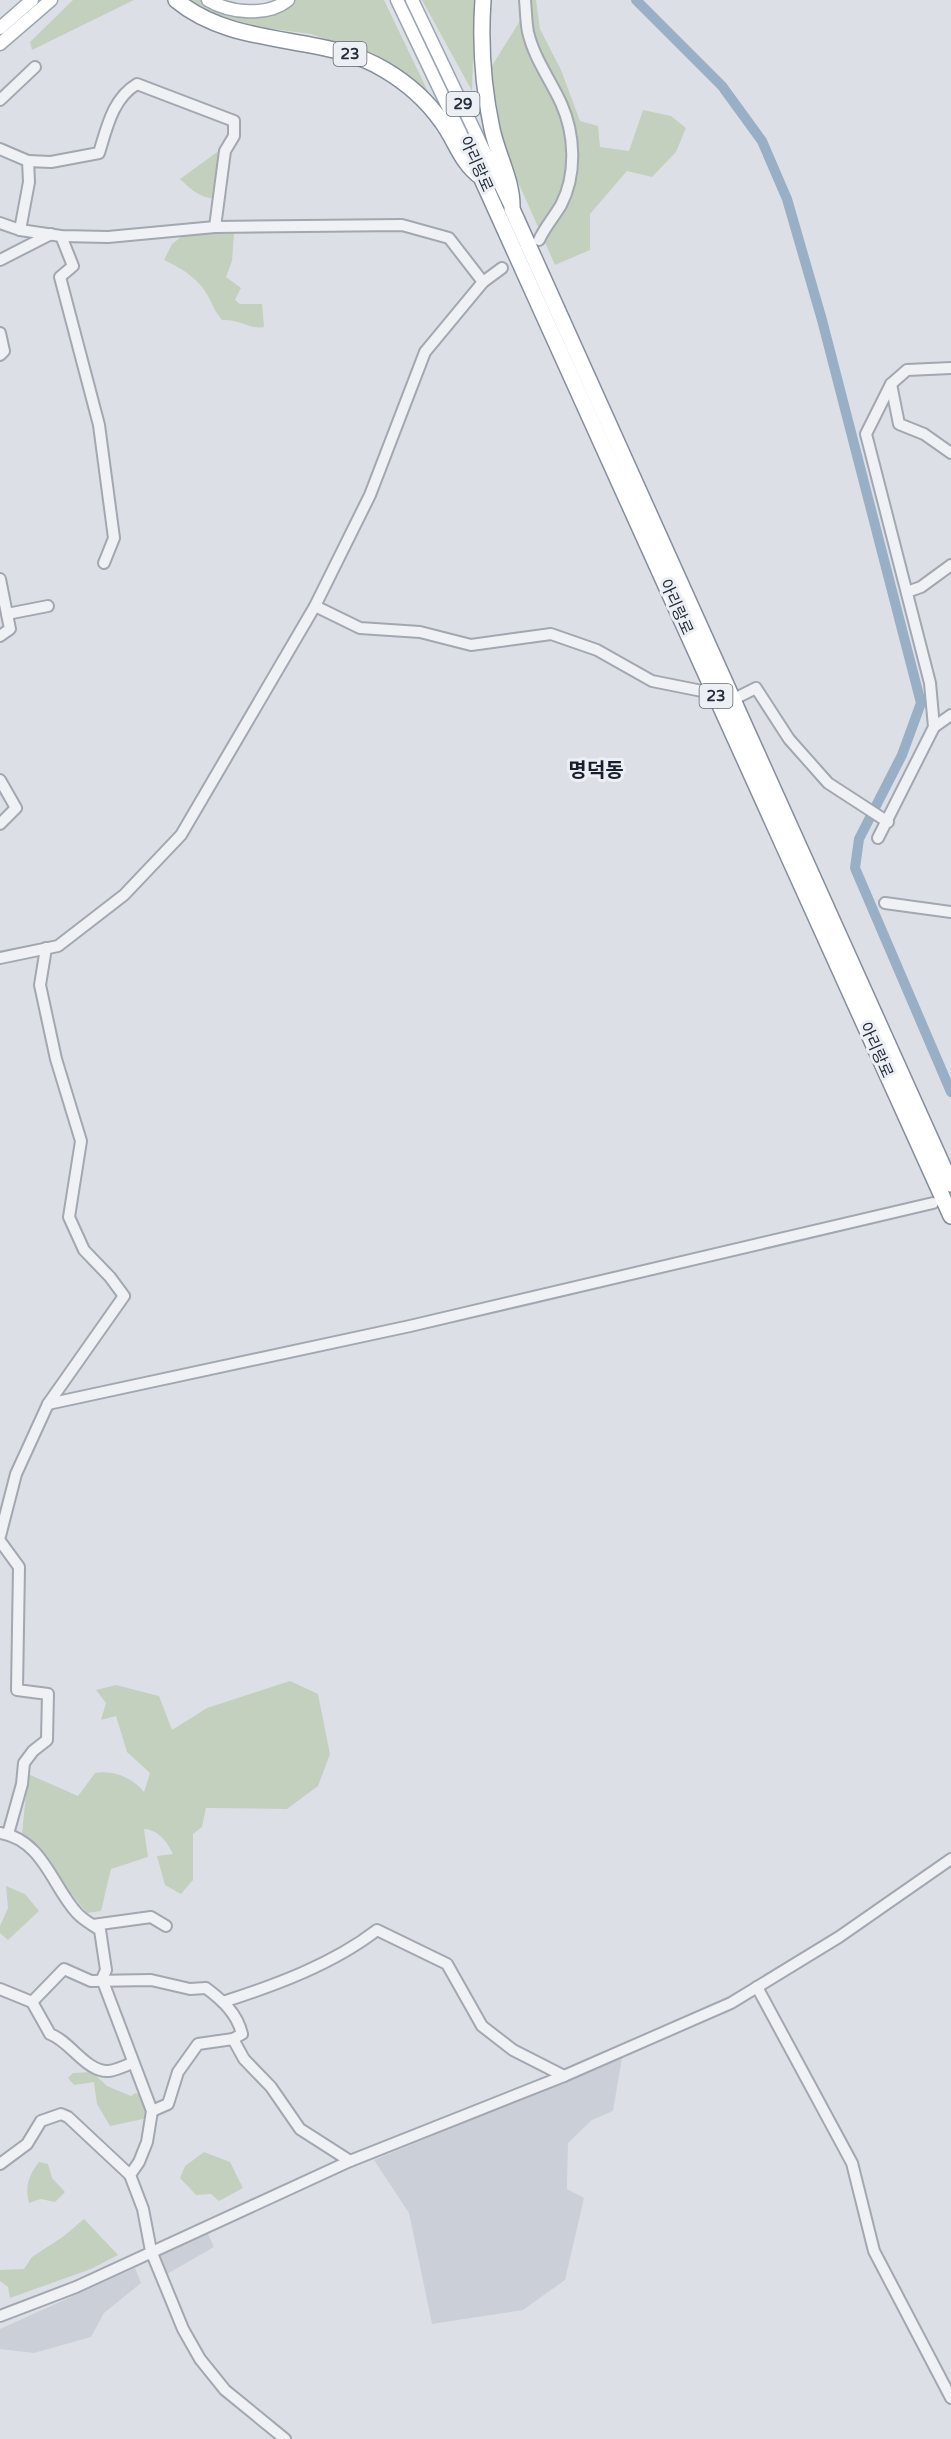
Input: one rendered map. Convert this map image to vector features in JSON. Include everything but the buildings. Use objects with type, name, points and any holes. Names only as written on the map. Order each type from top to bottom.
[{"type":"highway","name":"23","points":[[176,0],[194,15],[255,35],[348,54],[384,69],[412,88],[442,122],[469,169],[481,177]]},
{"type":"highway","name":"23","points":[[483,0],[483,75],[492,130],[513,193],[512,209]]},
{"type":"highway","name":"아리랑로","points":[[481,177],[951,1216]]},
{"type":"highway","name":"아리랑로","points":[[512,209],[951,1184]]},
{"type":"main road","points":[[17,13],[24,0]]},
{"type":"main road","points":[[0,28],[32,0]]},
{"type":"main road","points":[[0,44],[51,0]]},
{"type":"main road","points":[[208,0],[221,8],[247,11],[280,6],[288,0]]},
{"type":"main road","name":"아리랑로","points":[[397,0],[481,177]]},
{"type":"main road","name":"아리랑로","points":[[412,0],[512,209]]},
{"type":"street","points":[[525,0],[528,32],[542,70],[561,103],[572,140],[572,168],[561,205],[546,224],[539,240]]},
{"type":"street","points":[[0,100],[35,67]]},
{"type":"street","points":[[0,149],[28,161],[51,162],[99,153],[119,100],[125,91],[137,84],[234,121],[234,136],[225,151],[215,227]]},
{"type":"street","points":[[20,230],[30,182],[28,161]]},
{"type":"street","points":[[0,223],[20,230],[56,235],[108,237],[215,227],[402,225],[448,238],[483,282]]},
{"type":"street","points":[[0,261],[56,235]]},
{"type":"street","points":[[56,235],[72,266],[60,277],[99,425],[114,538],[105,562]]},
{"type":"street","points":[[0,958],[58,946],[124,895],[181,835],[315,606],[370,495],[425,352],[483,282],[502,268]]},
{"type":"street","points":[[0,333],[4,351],[0,355]]},
{"type":"street","points":[[934,727],[930,683],[866,434],[891,384],[907,370],[951,368]]},
{"type":"street","points":[[891,384],[899,424],[924,434],[951,453]]},
{"type":"street","points":[[907,592],[921,587],[951,564]]},
{"type":"street","points":[[0,579],[10,629],[0,636]]},
{"type":"street","points":[[7,614],[48,606]]},
{"type":"street","points":[[315,606],[360,628],[420,632],[471,645],[551,634],[597,650],[652,681],[702,691]]},
{"type":"street","points":[[740,696],[756,688],[789,739],[828,783],[885,821]]},
{"type":"street","points":[[878,838],[934,727],[951,715]]},
{"type":"street","points":[[0,780],[16,808],[0,824]]},
{"type":"street","points":[[885,903],[951,912]]},
{"type":"street","points":[[0,1536],[16,1474],[48,1404],[124,1296],[110,1277],[84,1250],[69,1217],[81,1141],[56,1059],[40,986],[46,948]]},
{"type":"street","points":[[48,1404],[410,1326],[933,1203]]},
{"type":"street","points":[[0,1541],[19,1567],[17,1690],[48,1694],[47,1740],[33,1751],[24,1763],[22,1784],[4,1833],[25,1844],[47,1866],[77,1914],[100,1930],[106,1970],[102,1979],[132,2064],[152,2111],[147,2142],[139,2162],[130,2175]]},
{"type":"street","points":[[0,2316],[76,2287],[350,2162],[564,2076],[730,2003],[839,1937],[951,1859]]},
{"type":"street","points":[[93,1925],[152,1917],[166,1926]]},
{"type":"street","points":[[223,2002],[250,1993],[352,1949],[377,1930],[447,1965],[482,2026],[513,2050],[564,2076]]},
{"type":"street","points":[[32,2002],[64,1969],[91,1981],[102,1979],[151,1980],[190,1989],[206,1988],[223,2002],[240,2023],[242,2034],[233,2039],[198,2044],[178,2072],[168,2104],[152,2111]]},
{"type":"street","points":[[757,1987],[852,2163],[874,2251],[945,2378],[951,2398]]},
{"type":"street","points":[[0,1989],[32,2002],[50,2034],[62,2038],[77,2055],[92,2066],[108,2071],[132,2064]]},
{"type":"street","points":[[233,2039],[244,2059],[271,2087],[300,2130],[350,2162]]},
{"type":"street","points":[[0,2164],[27,2144],[40,2121],[61,2114],[68,2117],[130,2175],[143,2208],[152,2251],[183,2329],[200,2359],[225,2390],[285,2439]]},
{"type":"shaded area","points":[[622,2058],[613,2111],[592,2120],[568,2143],[567,2189],[584,2198],[565,2280],[523,2310],[432,2324],[409,2213],[374,2160]]},
{"type":"shaded area","points":[[206,2230],[214,2247],[167,2274],[156,2253]]},
{"type":"shaded area","points":[[135,2268],[141,2283],[104,2313],[91,2337],[34,2353],[0,2349],[0,2329]]},
{"type":"green space","points":[[73,0],[134,0],[32,50],[30,42]]},
{"type":"green space","points":[[184,0],[202,0],[230,13],[272,13],[296,0],[384,0],[431,98],[389,63],[311,34],[242,25],[204,14]]},
{"type":"green space","points":[[422,0],[475,0],[472,91]]},
{"type":"green space","points":[[529,0],[536,0],[540,29],[561,70],[580,121],[598,126],[600,147],[629,151],[643,110],[671,116],[686,128],[676,152],[652,177],[627,171],[590,214],[590,250],[555,265],[506,155],[490,69],[518,24]]},
{"type":"green space","points":[[220,150],[222,198],[209,198],[199,194],[180,179]]},
{"type":"green space","points":[[185,234],[234,234],[232,261],[226,277],[241,288],[235,300],[240,304],[262,304],[264,327],[259,328],[222,320],[202,287],[185,271],[164,260],[172,244]]},
{"type":"green space","points":[[290,1681],[318,1694],[330,1754],[318,1786],[287,1809],[206,1808],[202,1827],[193,1834],[193,1880],[181,1894],[165,1885],[157,1856],[173,1854],[171,1850],[158,1834],[144,1829],[148,1857],[111,1869],[101,1911],[87,1913],[22,1834],[28,1774],[78,1796],[95,1773],[102,1772],[122,1776],[144,1792],[150,1773],[127,1752],[116,1716],[101,1720],[106,1703],[96,1690],[116,1685],[159,1696],[172,1730],[207,1708]]},
{"type":"green space","points":[[6,1886],[25,1894],[39,1911],[8,1940],[0,1933],[0,1926],[8,1908]]},
{"type":"green space","points":[[92,2072],[107,2086],[131,2096],[136,2093],[141,2096],[148,2111],[143,2119],[110,2126],[97,2104],[94,2082],[74,2085],[68,2078],[73,2073]]},
{"type":"green space","points":[[204,2152],[230,2162],[243,2188],[219,2201],[211,2194],[196,2195],[180,2178],[185,2166]]},
{"type":"green space","points":[[39,2162],[48,2164],[52,2178],[65,2192],[55,2202],[41,2199],[29,2203],[28,2182]]},
{"type":"green space","points":[[84,2219],[118,2255],[91,2269],[10,2298],[8,2287],[0,2281],[0,2270],[24,2269],[32,2257],[64,2236]]},
{"type":"waterway","points":[[636,0],[722,86],[762,141],[787,199],[822,320],[921,703],[902,755],[859,839],[855,868],[951,1092]]},
{"type":"district","name":"명덕동","points":[[596,771]]}]
